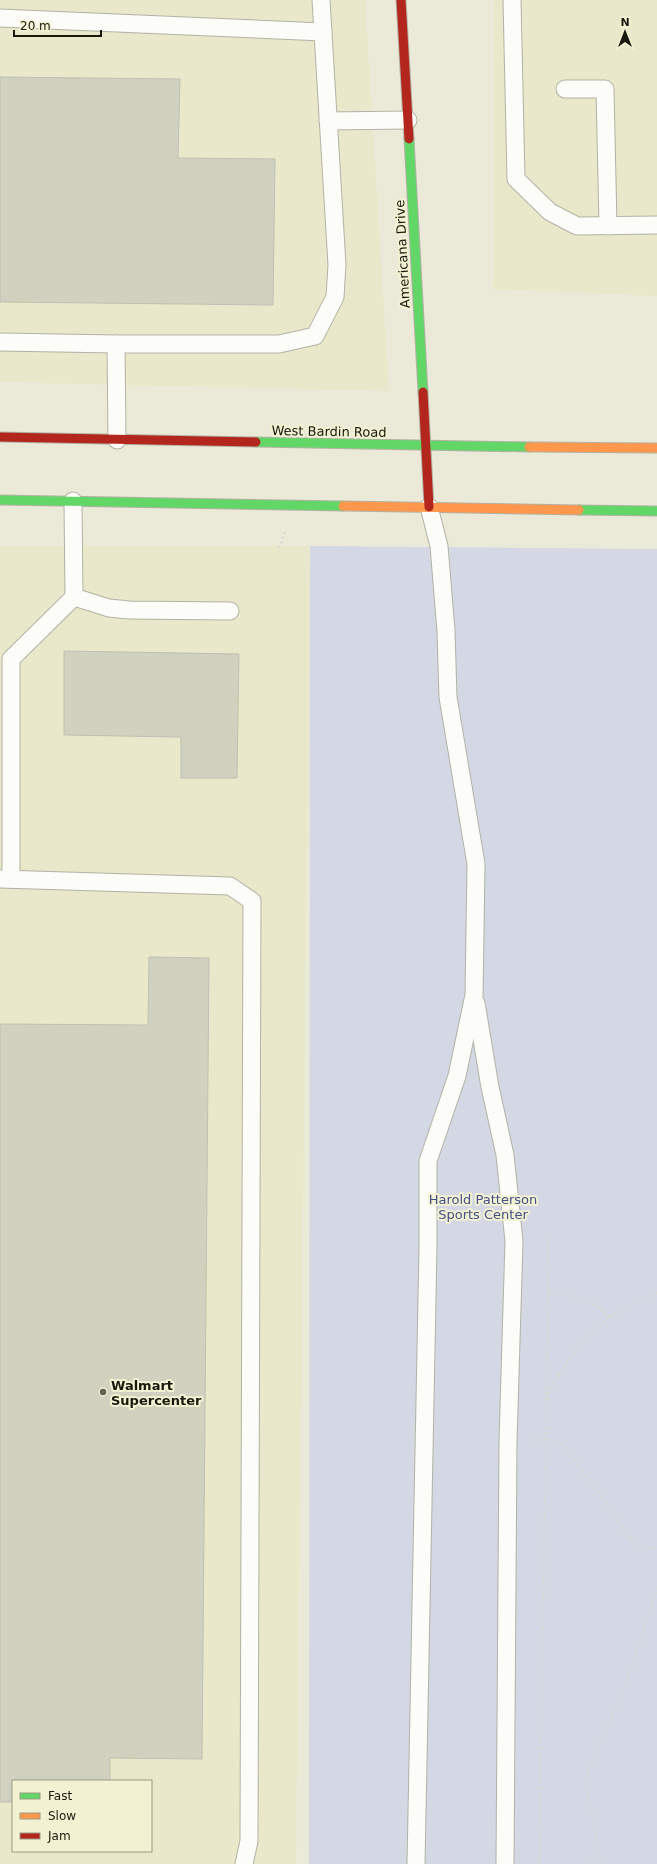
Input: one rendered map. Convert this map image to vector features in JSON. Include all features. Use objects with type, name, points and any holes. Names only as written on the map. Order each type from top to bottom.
[{"type":"main road","name":"Americana Drive","points":[[401,0],[429,507]]},
{"type":"main road","name":"West Bardin Road","points":[[0,438],[426,446],[657,448]]},
{"type":"main road","points":[[0,500],[657,511]]},
{"type":"lane","points":[[0,342],[279,344],[315,336],[335,297],[337,265],[321,0]]},
{"type":"lane","points":[[512,0],[516,179],[550,212],[577,226],[657,225]]},
{"type":"lane","points":[[0,18],[323,32]]},
{"type":"lane","points":[[565,89],[605,89],[608,226]]},
{"type":"lane","points":[[328,121],[408,120]]},
{"type":"lane","points":[[116,344],[117,440]]},
{"type":"lane","points":[[73,501],[74,597],[10,659],[5,879],[230,886],[252,901],[249,1842],[244,1864]]},
{"type":"lane","points":[[429,507],[439,546],[446,631],[448,697],[476,864],[474,995],[490,1087],[505,1154],[514,1242],[508,1440],[505,1864]]},
{"type":"lane","points":[[74,597],[109,608],[129,610],[230,611]]},
{"type":"lane","points":[[416,1864],[428,1246],[428,1161],[457,1076],[474,995]]},
{"type":"path","points":[[279,548],[285,529]]},
{"type":"path","points":[[539,1864],[548,1394],[549,1237]]},
{"type":"path","points":[[549,1293],[574,1296],[599,1307],[610,1317]]},
{"type":"path","points":[[548,1394],[562,1368],[590,1334],[610,1317],[657,1293]]},
{"type":"path","points":[[508,1440],[547,1440],[560,1442],[599,1493],[638,1549],[657,1549]]},
{"type":"path","points":[[602,1864],[585,1780],[628,1678],[657,1588]]},
{"type":"path","points":[[591,1864],[600,1860]]},
{"type":"shaded area","points":[[0,0],[365,0],[389,391],[0,382]]},
{"type":"shaded area","points":[[494,0],[657,0],[657,296],[493,289]]},
{"type":"shaded area","points":[[0,546],[310,546],[296,1864],[0,1864]]},
{"type":"green space","name":"Harold Patterson Sports Center","points":[[310,546],[657,549],[657,1864],[309,1864]]},
{"type":"building","points":[[0,77],[180,79],[178,158],[275,159],[273,305],[0,302]]},
{"type":"building","points":[[64,651],[239,654],[237,778],[181,778],[181,737],[64,735]]},
{"type":"building","name":"Walmart Supercenter","points":[[149,957],[209,958],[202,1759],[110,1758],[110,1780],[12,1780],[12,1802],[0,1802],[0,1024],[148,1025]]},
{"type":"traffic: fast","points":[[409,139],[423,392]]},
{"type":"traffic: fast","points":[[256,442],[529,447]]},
{"type":"traffic: fast","points":[[0,500],[343,506]]},
{"type":"traffic: fast","points":[[579,510],[657,511]]},
{"type":"traffic: slow","points":[[529,447],[657,448]]},
{"type":"traffic: slow","points":[[343,506],[579,510]]},
{"type":"traffic: jam","points":[[401,0],[409,139]]},
{"type":"traffic: jam","points":[[423,392],[429,507]]},
{"type":"traffic: jam","points":[[0,437],[256,442]]},
{"type":"place","name":"Walmart Supercenter","points":[[103,1392]]}]
